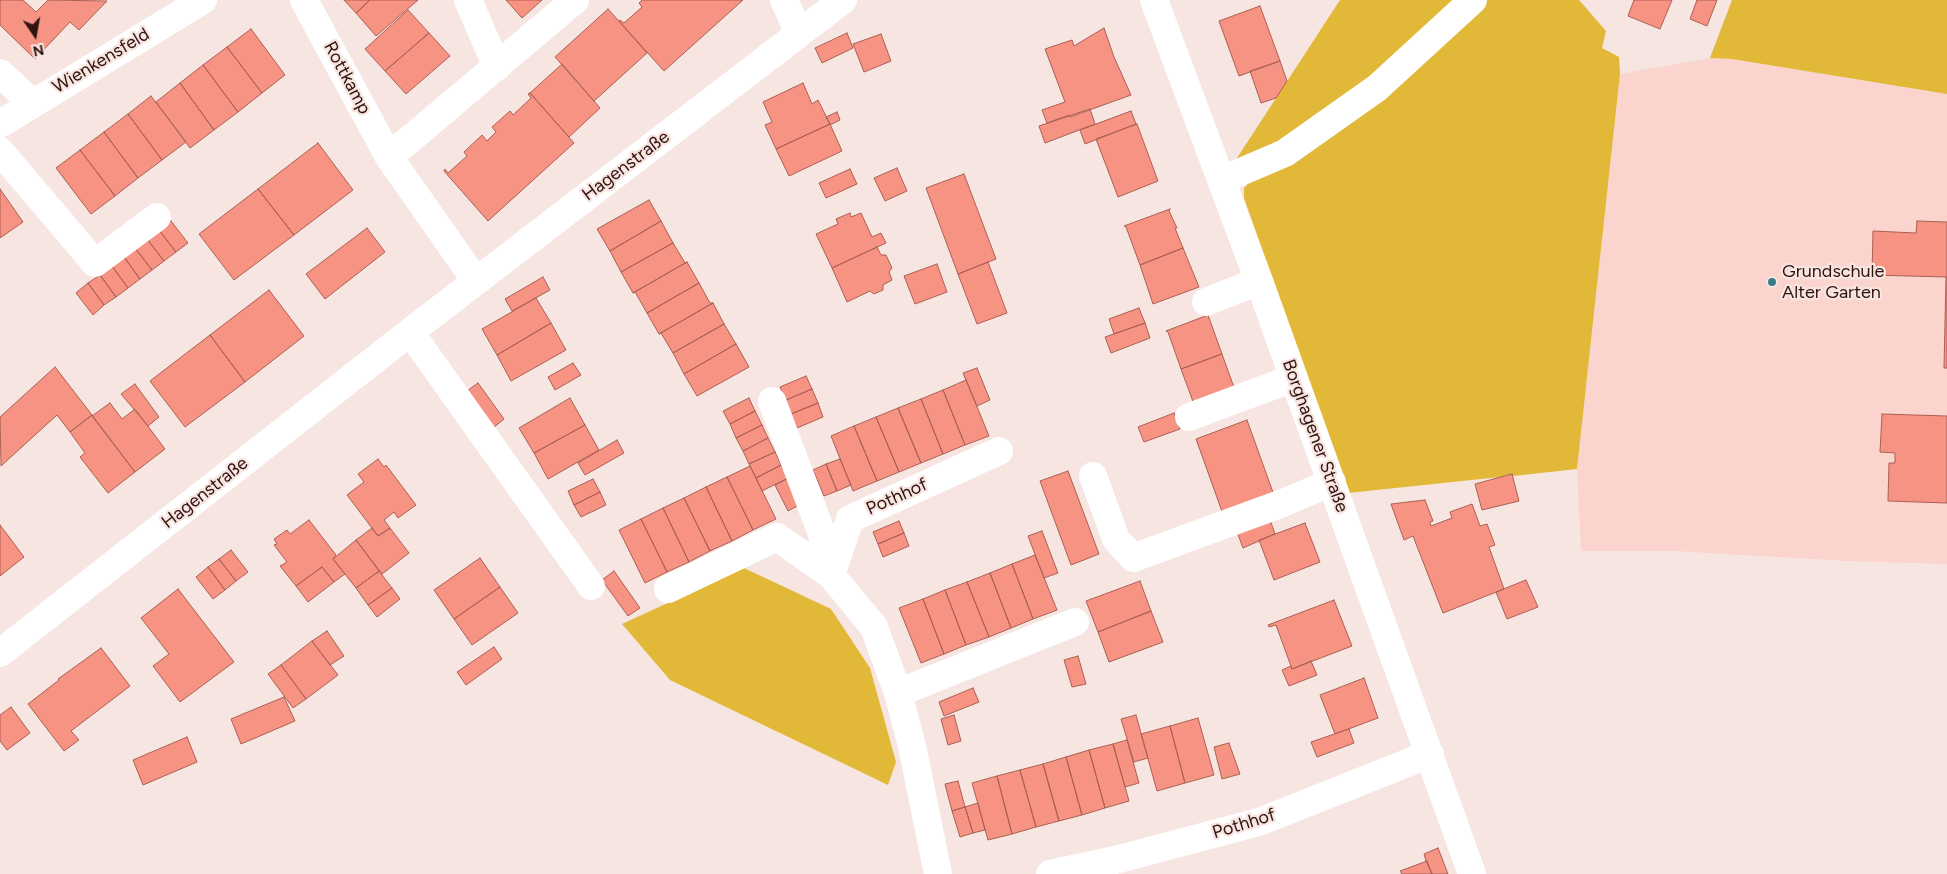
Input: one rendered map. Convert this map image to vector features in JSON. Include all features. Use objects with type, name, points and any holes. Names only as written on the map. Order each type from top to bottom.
[{"type":"street","name":"Wienkensfeld","points":[[0,124],[203,0]]},
{"type":"street","name":"Rottkamp","points":[[304,0],[389,157],[476,281]]},
{"type":"street","points":[[468,0],[497,67]]},
{"type":"street","points":[[389,157],[575,0]]},
{"type":"street","points":[[784,0],[799,34]]},
{"type":"street","name":"Hagenstraße","points":[[0,653],[410,332],[843,0]]},
{"type":"street","name":"Borghagener Straße","points":[[1154,0],[1259,281],[1472,874]]},
{"type":"street","points":[[1222,180],[1285,153],[1377,88],[1473,0]]},
{"type":"street","points":[[0,73],[32,104]]},
{"type":"street","points":[[0,151],[95,263],[157,217]]},
{"type":"street","points":[[1206,302],[1259,281]]},
{"type":"street","points":[[410,332],[591,586]]},
{"type":"street","points":[[1189,418],[1294,378]]},
{"type":"street","points":[[772,401],[821,531],[831,575]]},
{"type":"street","name":"Pothhof","points":[[831,575],[850,519],[999,451]]},
{"type":"street","points":[[1093,476],[1116,539],[1133,558],[1284,503],[1332,482]]},
{"type":"street","points":[[668,589],[777,537],[831,575],[874,627],[898,693],[938,874]]},
{"type":"street","points":[[898,693],[1075,622]]},
{"type":"street","name":"Pothhof","points":[[1050,874],[1115,860],[1259,822],[1430,754]]},
{"type":"shaded area","points":[[1340,0],[1579,0],[1606,31],[1602,48],[1619,57],[1620,74],[1577,469],[1513,476],[1512,474],[1500,477],[1348,493],[1244,198],[1244,188],[1247,185],[1237,158]]},
{"type":"shaded area","points":[[1732,0],[1947,0],[1947,94],[1732,59],[1710,58]]},
{"type":"shaded area","name":"Grundschule Alter Garten","points":[[1711,58],[1732,59],[1947,94],[1947,564],[1847,561],[1675,551],[1581,551],[1577,469],[1620,74]]},
{"type":"shaded area","points":[[744,568],[831,609],[870,668],[896,762],[888,785],[670,680],[622,624]]},
{"type":"building","points":[[0,0],[23,0],[36,12],[48,0],[107,1],[79,30],[70,22],[35,59],[0,25]]},
{"type":"building","points":[[344,0],[370,0],[356,13]]},
{"type":"building","points":[[370,0],[418,0],[376,36],[356,13]]},
{"type":"building","points":[[506,0],[542,0],[522,18]]},
{"type":"building","points":[[642,0],[743,0],[664,71],[619,21],[624,23],[642,7],[639,3]]},
{"type":"building","points":[[1634,0],[1672,0],[1660,29],[1628,16]]},
{"type":"building","points":[[1697,0],[1717,0],[1707,26],[1690,19]]},
{"type":"building","points":[[1260,6],[1280,61],[1239,76],[1219,21]]},
{"type":"building","points":[[608,9],[647,53],[594,101],[555,57]]},
{"type":"building","points":[[408,10],[429,33],[385,71],[365,49]]},
{"type":"building","points":[[1104,28],[1114,57],[1131,95],[1070,117],[1069,115],[1047,123],[1042,110],[1065,102],[1045,49],[1072,40],[1074,46]]},
{"type":"building","points":[[251,29],[285,75],[262,93],[227,47]]},
{"type":"building","points":[[429,33],[450,56],[406,94],[385,71]]},
{"type":"building","points":[[847,33],[853,48],[822,63],[815,48]]},
{"type":"building","points":[[881,34],[891,61],[864,72],[853,44]]},
{"type":"building","points":[[227,47],[262,93],[238,112],[203,65]]},
{"type":"building","points":[[1280,61],[1287,81],[1276,98],[1261,103],[1250,71]]},
{"type":"building","points":[[562,64],[600,108],[569,137],[530,93]]},
{"type":"building","points":[[203,65],[238,112],[214,130],[180,83]]},
{"type":"building","points":[[180,83],[214,130],[190,148],[156,102]]},
{"type":"building","points":[[803,83],[812,104],[818,100],[830,124],[776,149],[765,125],[772,122],[763,102]]},
{"type":"building","points":[[530,93],[574,143],[488,221],[444,171],[445,169],[448,173],[467,156],[464,152],[482,135],[487,141],[496,132],[492,127],[510,111],[513,115],[531,98],[528,94]]},
{"type":"building","points":[[151,96],[186,142],[162,160],[128,114]]},
{"type":"building","points":[[1090,109],[1095,124],[1045,143],[1039,126]]},
{"type":"building","points":[[1131,111],[1136,124],[1085,144],[1080,130]]},
{"type":"building","points":[[837,112],[840,120],[830,125],[826,117]]},
{"type":"building","points":[[128,114],[162,160],[138,178],[104,132]]},
{"type":"building","points":[[830,124],[842,151],[789,176],[776,149]]},
{"type":"building","points":[[1137,124],[1158,181],[1118,197],[1096,139]]},
{"type":"building","points":[[104,132],[138,178],[115,196],[80,150]]},
{"type":"building","points":[[318,143],[353,190],[294,235],[258,189]]},
{"type":"building","points":[[80,150],[115,196],[91,214],[56,168]]},
{"type":"building","points":[[897,168],[907,191],[885,201],[874,178]]},
{"type":"building","points":[[850,169],[857,184],[826,198],[819,183]]},
{"type":"building","points":[[964,174],[996,259],[958,274],[926,188]]},
{"type":"building","points":[[0,189],[23,222],[0,238]]},
{"type":"building","points":[[258,189],[294,235],[234,280],[199,234]]},
{"type":"building","points":[[649,200],[661,221],[610,251],[597,229]]},
{"type":"building","points":[[1170,209],[1169,211],[1183,248],[1140,265],[1124,226]]},
{"type":"building","points":[[850,213],[851,217],[861,213],[872,237],[881,233],[886,243],[832,268],[816,234],[838,224],[836,219]]},
{"type":"building","points":[[171,221],[188,243],[176,252],[159,230]]},
{"type":"building","points":[[661,221],[673,243],[621,272],[610,251]]},
{"type":"building","points":[[1917,221],[1947,222],[1947,368],[1944,368],[1946,277],[1872,275],[1873,231],[1916,233]]},
{"type":"building","points":[[367,228],[385,252],[325,299],[306,274]]},
{"type":"building","points":[[159,230],[176,252],[164,261],[147,239]]},
{"type":"building","points":[[147,239],[164,261],[152,270],[135,248]]},
{"type":"building","points":[[673,243],[685,263],[687,262],[633,293],[621,272]]},
{"type":"building","points":[[877,247],[881,255],[886,255],[892,268],[889,272],[892,280],[883,285],[883,290],[874,294],[870,291],[847,302],[832,268]]},
{"type":"building","points":[[135,248],[152,270],[140,279],[124,257]]},
{"type":"building","points":[[1183,248],[1199,287],[1153,304],[1140,265]]},
{"type":"building","points":[[124,257],[140,279],[128,288],[112,266]]},
{"type":"building","points":[[687,262],[699,283],[647,313],[635,292],[633,293]]},
{"type":"building","points":[[988,262],[1007,313],[977,324],[958,274]]},
{"type":"building","points":[[937,264],[947,292],[915,304],[904,276]]},
{"type":"building","points":[[112,266],[128,288],[116,297],[100,275]]},
{"type":"building","points":[[100,275],[116,297],[104,305],[88,283]]},
{"type":"building","points":[[543,277],[550,290],[512,311],[505,299]]},
{"type":"building","points":[[88,283],[104,305],[93,315],[76,293]]},
{"type":"building","points":[[699,283],[710,303],[713,303],[659,334],[647,313]]},
{"type":"building","points":[[269,290],[304,336],[245,382],[210,335]]},
{"type":"building","points":[[536,298],[551,323],[497,355],[482,329]]},
{"type":"building","points":[[713,303],[724,324],[673,353],[661,333],[659,334]]},
{"type":"building","points":[[1139,308],[1145,323],[1114,334],[1109,319]]},
{"type":"building","points":[[1208,315],[1222,354],[1181,369],[1166,331]]},
{"type":"building","points":[[551,323],[566,350],[511,381],[497,355]]},
{"type":"building","points":[[1145,323],[1150,338],[1111,353],[1105,337]]},
{"type":"building","points":[[724,324],[736,344],[684,374],[673,353]]},
{"type":"building","points":[[210,335],[245,382],[185,427],[150,381]]},
{"type":"building","points":[[736,344],[749,367],[697,396],[684,374]]},
{"type":"building","points":[[1222,354],[1236,393],[1195,407],[1181,369]]},
{"type":"building","points":[[573,363],[581,375],[555,390],[548,377]]},
{"type":"building","points":[[55,367],[92,415],[70,432],[57,415],[1,466],[0,417]]},
{"type":"building","points":[[977,368],[990,400],[977,406],[963,373]]},
{"type":"building","points":[[806,376],[812,389],[786,400],[780,387]]},
{"type":"building","points":[[966,380],[989,436],[965,445],[943,390]]},
{"type":"building","points":[[478,383],[504,419],[493,428],[467,391]]},
{"type":"building","points":[[135,384],[159,417],[148,426],[121,394]]},
{"type":"building","points":[[812,389],[818,403],[791,414],[786,400]]},
{"type":"building","points":[[943,390],[965,445],[943,454],[921,399]]},
{"type":"building","points":[[570,398],[585,425],[534,453],[519,428]]},
{"type":"building","points":[[749,398],[755,411],[730,424],[723,411]]},
{"type":"building","points":[[921,399],[943,454],[921,463],[898,408]]},
{"type":"building","points":[[110,403],[122,419],[135,409],[165,449],[135,472],[92,416]]},
{"type":"building","points":[[818,403],[823,417],[797,428],[791,414]]},
{"type":"building","points":[[898,408],[921,463],[899,472],[876,417]]},
{"type":"building","points":[[755,411],[762,425],[736,438],[730,424]]},
{"type":"building","points":[[1174,413],[1180,429],[1144,442],[1138,427]]},
{"type":"building","points":[[1882,414],[1947,416],[1947,503],[1888,501],[1889,463],[1895,463],[1895,453],[1880,452]]},
{"type":"building","points":[[92,415],[135,472],[108,493],[80,457],[85,453],[70,432]]},
{"type":"building","points":[[876,417],[899,472],[877,481],[854,426]]},
{"type":"building","points":[[1247,420],[1275,498],[1224,517],[1196,439]]},
{"type":"building","points":[[585,425],[599,450],[548,479],[534,453]]},
{"type":"building","points":[[762,425],[768,438],[743,451],[736,438]]},
{"type":"building","points":[[854,426],[877,481],[853,491],[831,436]]},
{"type":"building","points":[[768,438],[775,452],[749,464],[743,451]]},
{"type":"building","points":[[617,440],[624,453],[585,475],[578,463]]},
{"type":"building","points":[[775,452],[781,465],[756,478],[749,464]]},
{"type":"building","points":[[378,459],[384,467],[386,465],[416,505],[398,518],[394,512],[384,520],[390,528],[378,536],[347,495],[364,482],[358,474]]},
{"type":"building","points":[[840,459],[851,485],[837,491],[826,464]]},
{"type":"building","points":[[826,464],[837,491],[824,496],[813,470]]},
{"type":"building","points":[[781,465],[788,478],[762,491],[756,478]]},
{"type":"building","points":[[750,466],[776,519],[753,530],[727,477]]},
{"type":"building","points":[[1068,471],[1099,554],[1071,565],[1040,481]]},
{"type":"building","points":[[1512,474],[1519,501],[1482,510],[1475,484]]},
{"type":"building","points":[[727,477],[753,530],[732,541],[706,487]]},
{"type":"building","points":[[789,478],[801,504],[788,511],[775,485]]},
{"type":"building","points":[[593,479],[600,492],[574,505],[568,491]]},
{"type":"building","points":[[706,487],[732,541],[710,551],[684,498]]},
{"type":"building","points":[[600,492],[606,505],[581,517],[574,505]]},
{"type":"building","points":[[684,498],[710,551],[689,562],[663,508]]},
{"type":"building","points":[[1425,500],[1433,521],[1430,522],[1431,526],[1452,518],[1450,512],[1472,504],[1480,526],[1487,524],[1495,545],[1489,547],[1504,589],[1443,613],[1413,536],[1404,540],[1391,504]]},
{"type":"building","points":[[663,508],[689,562],[667,572],[641,519]]},
{"type":"building","points":[[1269,517],[1275,534],[1243,548],[1236,529]]},
{"type":"building","points":[[641,519],[667,572],[645,583],[619,530]]},
{"type":"building","points":[[309,520],[336,555],[333,559],[345,574],[334,582],[322,567],[296,586],[280,566],[287,562],[274,545],[277,544],[274,539],[287,530],[290,534]]},
{"type":"building","points":[[899,521],[904,533],[878,544],[873,532]]},
{"type":"building","points":[[1305,523],[1320,562],[1274,580],[1259,540]]},
{"type":"building","points":[[0,525],[24,557],[0,576]]},
{"type":"building","points":[[372,528],[378,536],[390,528],[409,553],[382,574],[356,540]]},
{"type":"building","points":[[1042,531],[1058,573],[1044,578],[1028,536]]},
{"type":"building","points":[[904,533],[909,546],[883,557],[878,544]]},
{"type":"building","points":[[356,540],[379,571],[356,588],[333,559]]},
{"type":"building","points":[[231,550],[248,572],[236,581],[219,559]]},
{"type":"building","points":[[1035,555],[1057,610],[1033,619],[1012,564]]},
{"type":"building","points":[[480,558],[500,587],[454,619],[434,590]]},
{"type":"building","points":[[219,559],[236,581],[225,590],[208,567]]},
{"type":"building","points":[[1012,564],[1033,619],[1011,628],[990,573]]},
{"type":"building","points":[[208,567],[225,590],[213,599],[196,577]]},
{"type":"building","points":[[322,567],[334,582],[308,602],[296,586]]},
{"type":"building","points":[[379,571],[392,588],[368,605],[356,588]]},
{"type":"building","points":[[614,571],[640,608],[628,616],[602,580]]},
{"type":"building","points":[[990,573],[1011,628],[989,637],[967,582]]},
{"type":"building","points":[[1526,580],[1538,607],[1507,619],[1496,592]]},
{"type":"building","points":[[1140,581],[1151,611],[1098,632],[1086,601]]},
{"type":"building","points":[[967,582],[989,637],[966,645],[945,590]]},
{"type":"building","points":[[500,587],[518,613],[472,645],[454,619]]},
{"type":"building","points":[[392,588],[400,599],[377,617],[368,605]]},
{"type":"building","points":[[178,589],[234,662],[180,702],[153,666],[169,654],[141,618]]},
{"type":"building","points":[[945,590],[966,645],[944,654],[923,599]]},
{"type":"building","points":[[923,599],[944,654],[921,663],[899,608]]},
{"type":"building","points":[[1334,600],[1352,646],[1292,669],[1276,625],[1269,627],[1268,625]]},
{"type":"building","points":[[1151,611],[1163,642],[1109,662],[1098,632]]},
{"type":"building","points":[[327,631],[344,656],[330,665],[312,641]]},
{"type":"building","points":[[312,641],[338,675],[306,699],[281,665]]},
{"type":"building","points":[[494,647],[502,659],[466,685],[457,672]]},
{"type":"building","points":[[101,648],[130,686],[71,731],[79,740],[64,751],[28,704],[58,679]]},
{"type":"building","points":[[1078,656],[1086,684],[1072,687],[1064,660]]},
{"type":"building","points":[[1311,661],[1317,675],[1289,686],[1282,670],[1291,666],[1292,669]]},
{"type":"building","points":[[281,665],[306,699],[293,708],[268,674]]},
{"type":"building","points":[[1364,678],[1378,718],[1335,734],[1320,695]]},
{"type":"building","points":[[973,688],[979,702],[944,716],[939,702]]},
{"type":"building","points":[[284,697],[295,721],[241,744],[231,719]]},
{"type":"building","points":[[11,707],[30,733],[7,750],[0,741],[0,715]]},
{"type":"building","points":[[954,715],[961,741],[948,745],[941,719]]},
{"type":"building","points":[[1136,715],[1148,758],[1134,762],[1121,719]]},
{"type":"building","points":[[1198,718],[1214,775],[1185,783],[1170,726]]},
{"type":"building","points":[[1170,726],[1185,783],[1157,791],[1141,734]]},
{"type":"building","points":[[1349,729],[1354,743],[1317,757],[1311,742]]},
{"type":"building","points":[[187,737],[197,762],[143,785],[133,760]]},
{"type":"building","points":[[1127,740],[1139,783],[1125,787],[1113,744]]},
{"type":"building","points":[[1229,743],[1240,774],[1222,779],[1214,747]]},
{"type":"building","points":[[1113,744],[1129,801],[1105,808],[1089,750]]},
{"type":"building","points":[[1089,750],[1105,808],[1082,815],[1066,757]]},
{"type":"building","points":[[1066,757],[1082,815],[1059,821],[1043,764]]},
{"type":"building","points":[[1043,764],[1059,821],[1036,827],[1020,770]]},
{"type":"building","points":[[1020,770],[1036,827],[1012,834],[997,776]]},
{"type":"building","points":[[997,776],[1012,834],[988,840],[972,783]]},
{"type":"building","points":[[958,781],[965,807],[952,811],[945,784]]},
{"type":"building","points":[[978,803],[985,830],[973,833],[965,807]]},
{"type":"building","points":[[965,807],[973,833],[960,837],[952,811]]},
{"type":"building","points":[[1438,848],[1448,874],[1432,874],[1426,861],[1424,854]]},
{"type":"building","points":[[1427,861],[1432,874],[1402,874],[1400,871]]},
{"type":"place","name":"Grundschule Alter Garten","points":[[1772,282]]}]
